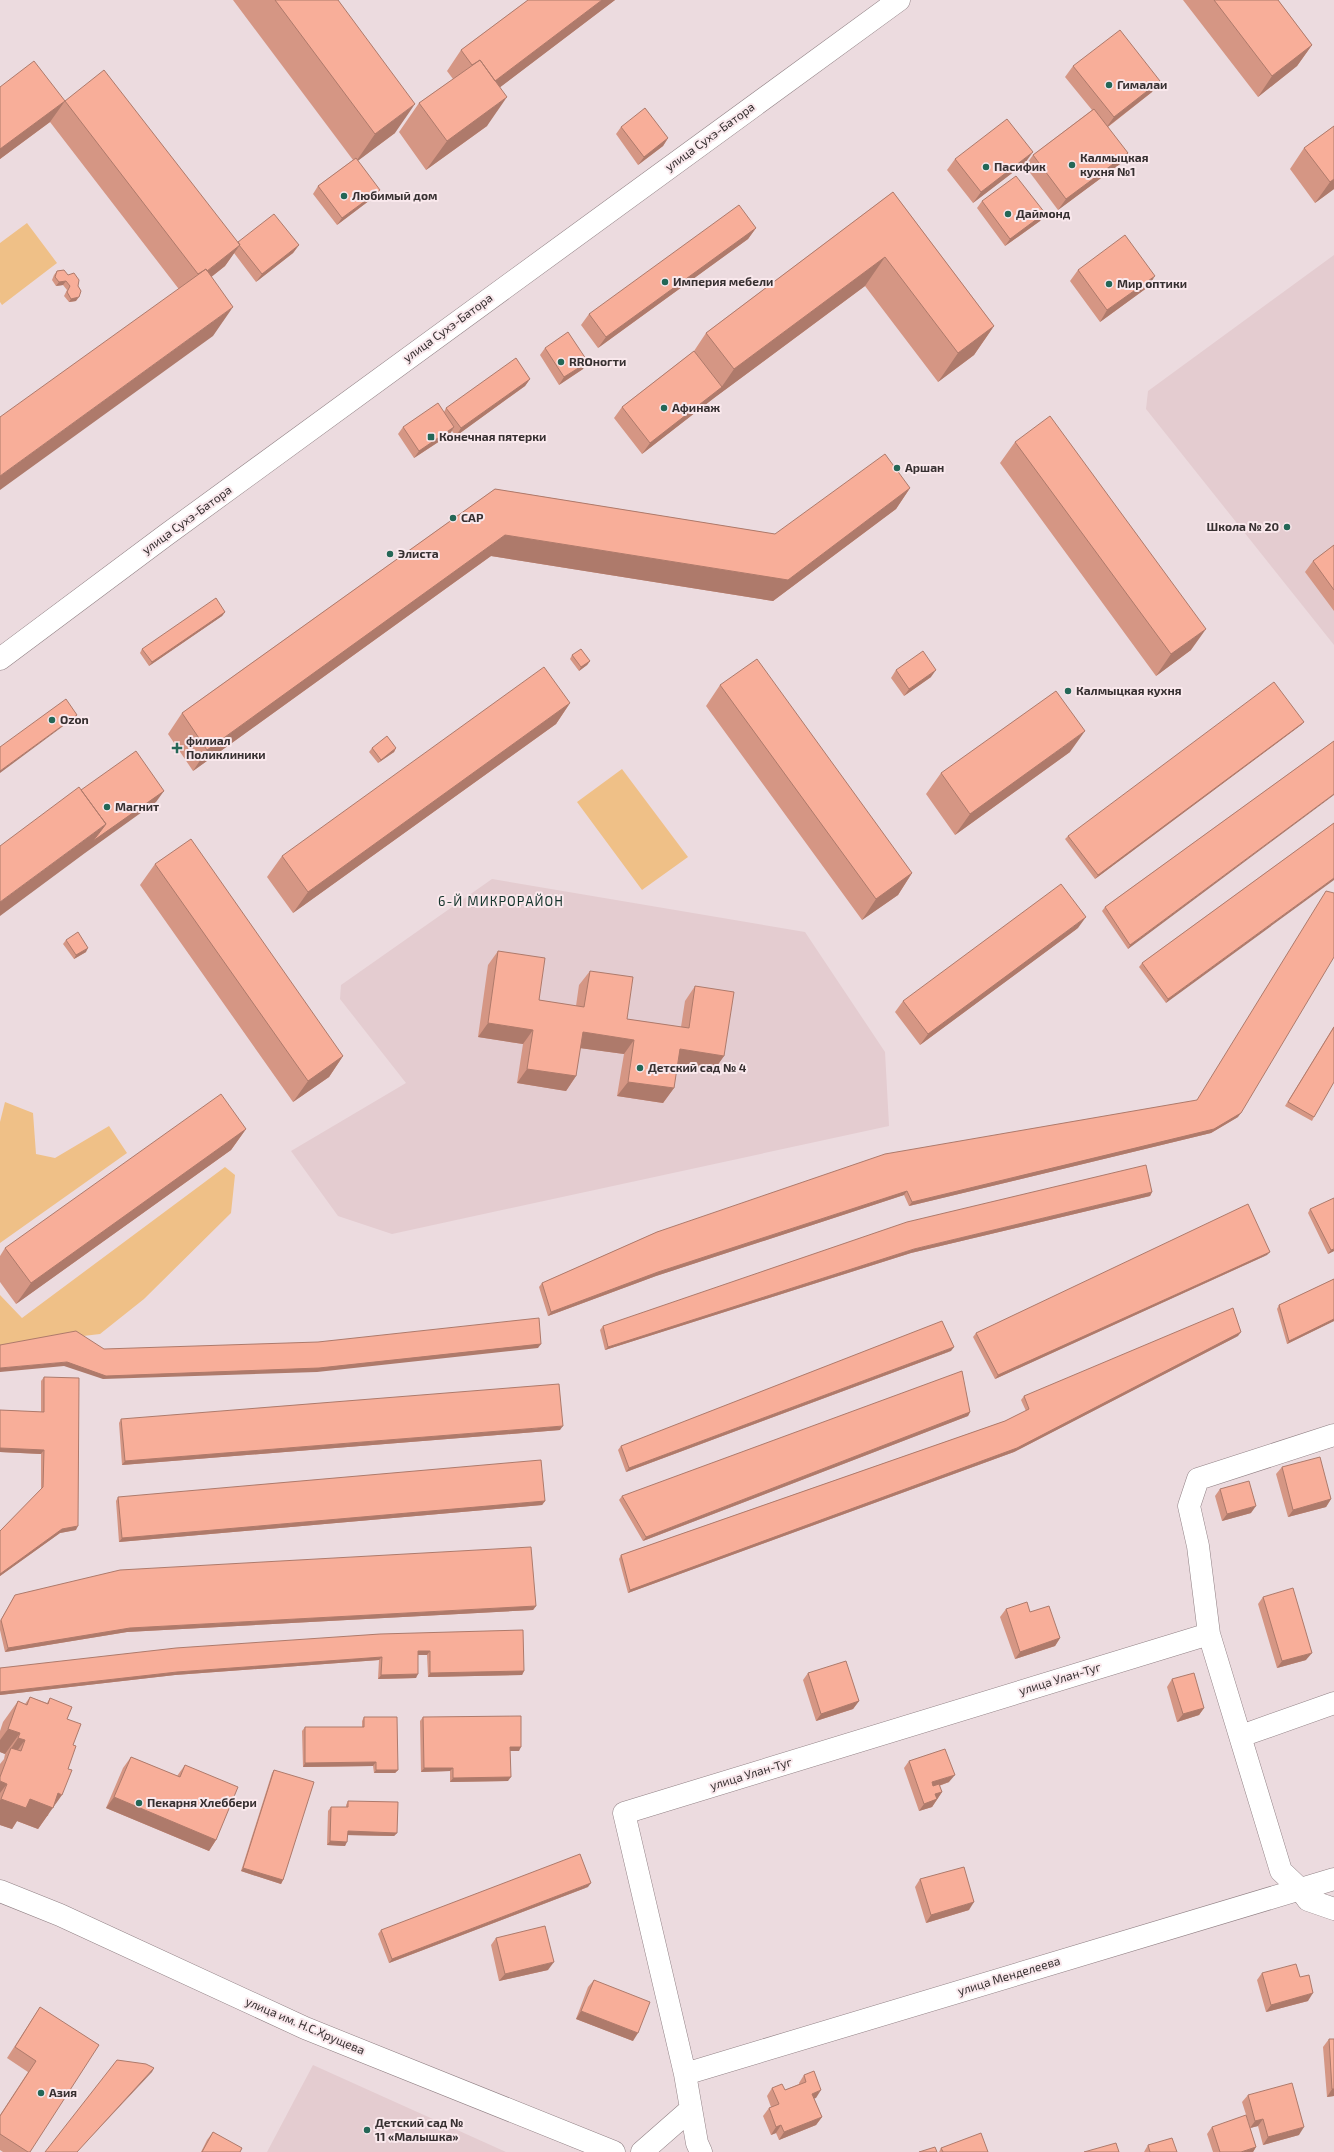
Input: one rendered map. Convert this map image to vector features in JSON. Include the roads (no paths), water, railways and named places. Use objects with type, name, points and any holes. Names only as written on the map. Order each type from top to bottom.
[{"type":"street","name":"улица Сухэ-Батора","points":[[0,659],[185,521],[899,0]]},
{"type":"street","points":[[1334,1435],[1198,1479],[1189,1506],[1198,1546],[1209,1634],[1281,1871],[1300,1889],[1308,1900],[1334,1909]]},
{"type":"street","name":"улица Улан-Туг","points":[[685,2074],[624,1813],[1209,1634]]},
{"type":"street","points":[[1241,1736],[1334,1703]]},
{"type":"street","name":"улица Менделеева","points":[[685,2074],[1334,1879]]},
{"type":"street","name":"улица им. Н.С.Хрущева","points":[[0,1891],[60,1915],[305,2028],[614,2152]]},
{"type":"street","points":[[685,2074],[697,2143],[701,2152]]},
{"type":"street","points":[[642,2152],[691,2109]]},
{"type":"place","name":"Гималаи","points":[[1109,85]]},
{"type":"place","name":"Калмыцкая кухня №1","points":[[1072,165]]},
{"type":"place","name":"Пасифик","points":[[986,167]]},
{"type":"place","name":"Любимый дом","points":[[344,196]]},
{"type":"place","name":"Даймонд","points":[[1008,214]]},
{"type":"place","name":"Империя мебели","points":[[665,282]]},
{"type":"place","name":"Мир оптики","points":[[1109,284]]},
{"type":"place","name":"RROногти","points":[[561,362]]},
{"type":"place","name":"Афинаж","points":[[664,408]]},
{"type":"place","name":"Конечная пятерки","points":[[431,437]]},
{"type":"place","name":"Аршан","points":[[897,468]]},
{"type":"place","name":"САР","points":[[453,518]]},
{"type":"place","name":"Школа № 20","points":[[1287,527]]},
{"type":"place","name":"Элиста","points":[[390,554]]},
{"type":"place","name":"Калмыцкая кухня","points":[[1068,691]]},
{"type":"place","name":"Ozon","points":[[52,720]]},
{"type":"place","name":"филиал Поликлиники","points":[[177,748]]},
{"type":"place","name":"Магнит","points":[[107,807]]},
{"type":"place","name":"Детский сад № 4","points":[[640,1068]]},
{"type":"place","name":"Пекарня Хлеббери","points":[[139,1803]]},
{"type":"place","name":"Азия","points":[[41,2093]]},
{"type":"place","name":"Детский сад № 11 «Малышка»","points":[[367,2130]]},
{"type":"district","name":"6-Й МИКРОРАЙОН","points":[[501,901]]}]
